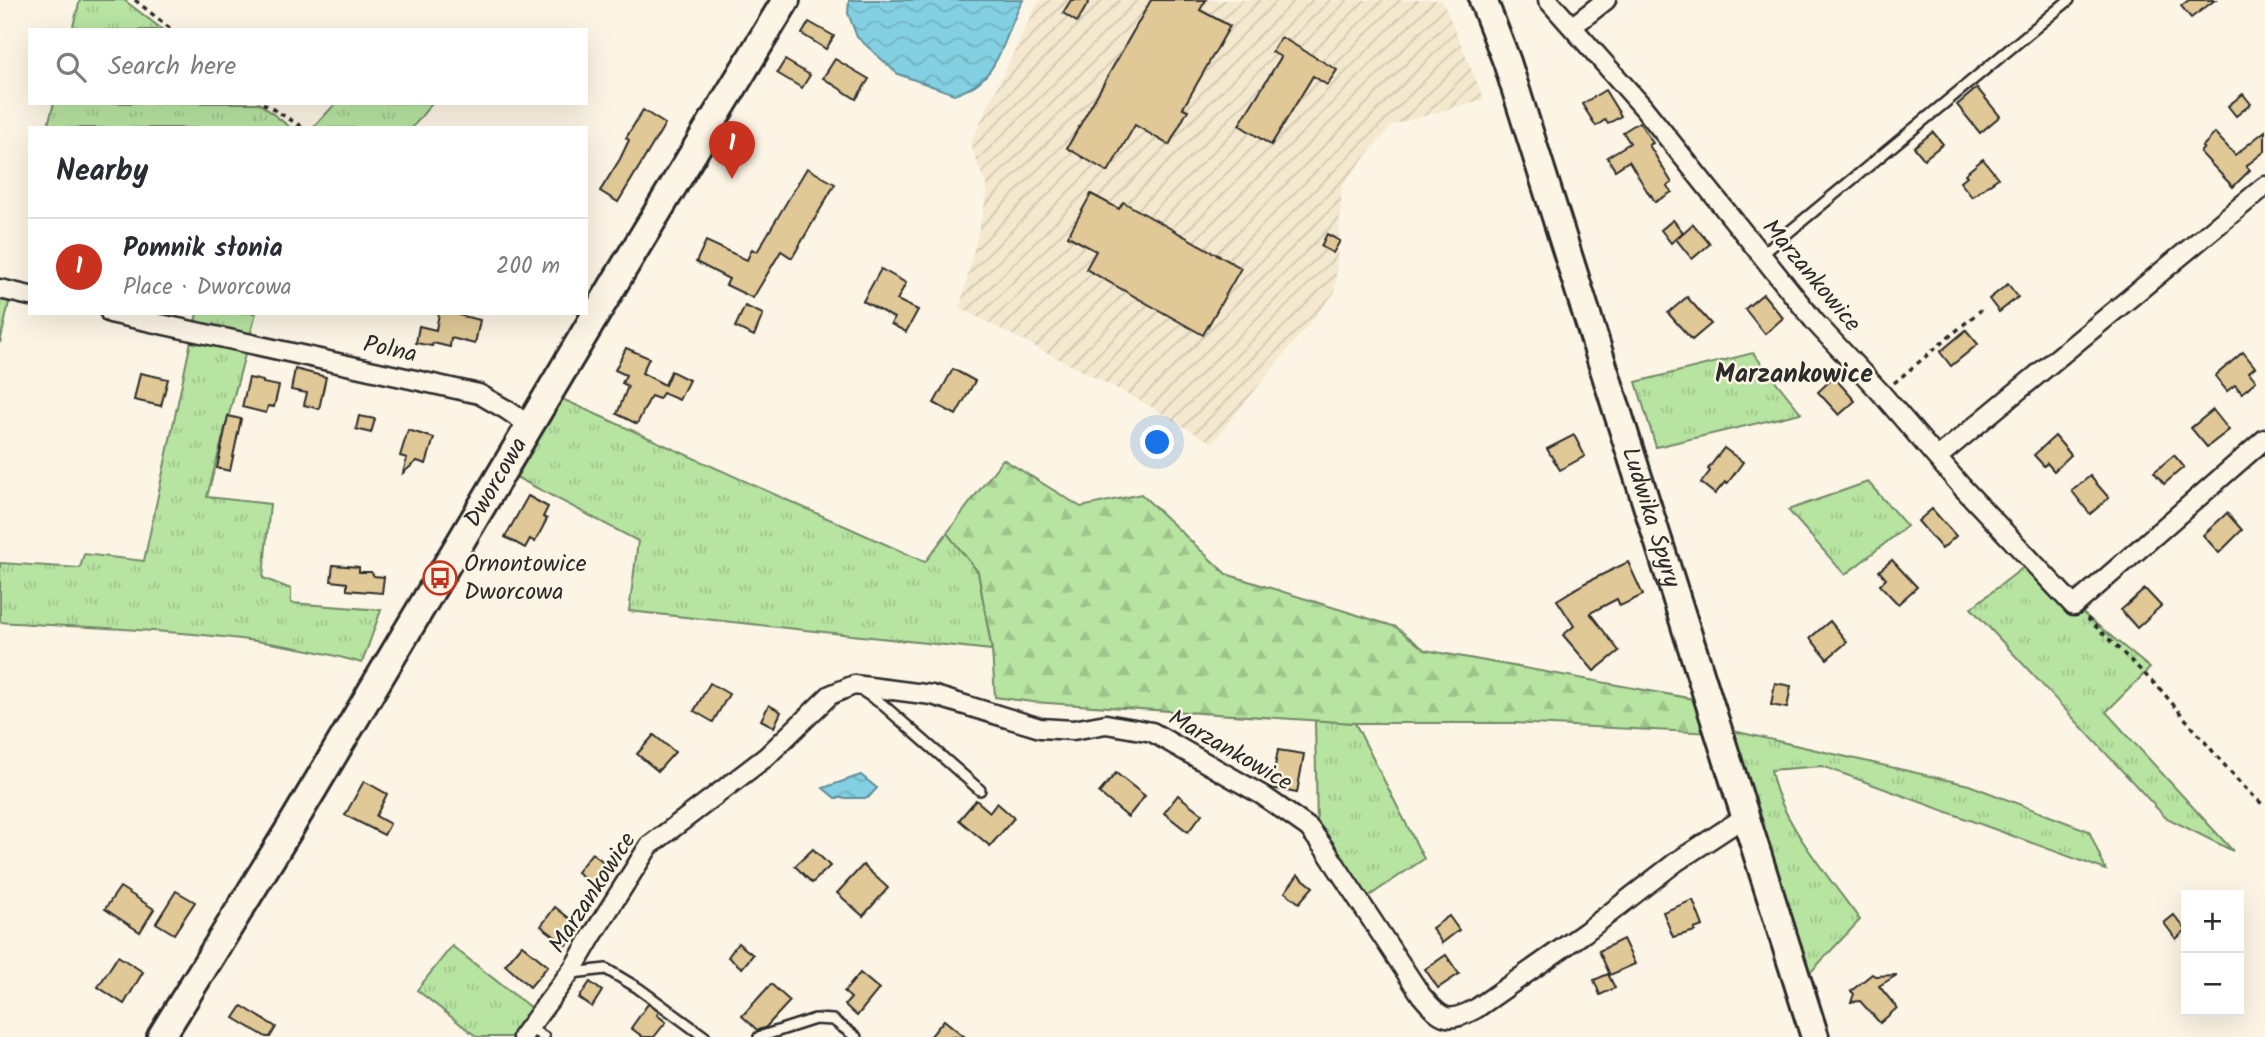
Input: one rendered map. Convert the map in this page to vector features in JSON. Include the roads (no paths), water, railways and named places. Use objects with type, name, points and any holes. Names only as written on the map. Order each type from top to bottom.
[{"type":"street","name":"Dworcowa","points":[[161,1037],[297,816],[786,0]]},
{"type":"street","name":"Marzankowice","points":[[1548,0],[1643,107],[1815,322],[1962,487],[2074,606],[2265,439]]},
{"type":"street","points":[[1573,26],[1606,0]]},
{"type":"street","name":"Ludwika Spyry","points":[[1489,2],[1815,1037]]},
{"type":"street","points":[[1938,457],[2265,186]]},
{"type":"street","points":[[0,289],[28,296]]},
{"type":"street","name":"Polna","points":[[119,315],[479,394],[529,425]]},
{"type":"street","name":"Marzankowice","points":[[532,1034],[649,846],[766,757],[830,695],[854,685],[932,695],[1040,728],[1073,730],[1106,724],[1153,732],[1262,795],[1309,828],[1421,995],[1439,1013],[1454,1018],[1477,1008],[1584,933],[1676,862],[1746,816]]},
{"type":"lane","points":[[1760,256],[2070,0]]},
{"type":"lane","points":[[854,685],[882,704],[980,790]]},
{"type":"lane","points":[[570,973],[606,969],[638,988],[705,1037]]},
{"type":"lane","points":[[759,1037],[815,1018],[833,1020],[856,1037]]},
{"type":"water","points":[[849,0],[1023,0],[991,69],[982,80],[954,94],[898,74],[857,37],[848,13]]},
{"type":"water","points":[[861,775],[877,788],[868,798],[835,798],[823,788]]},
{"type":"place","name":"Pomnik słonia","points":[[732,179]]},
{"type":"place","name":"Ornontowice Dworcowa","points":[[440,578]]},
{"type":"district","name":"Marzankowice","points":[[1794,375]]}]
